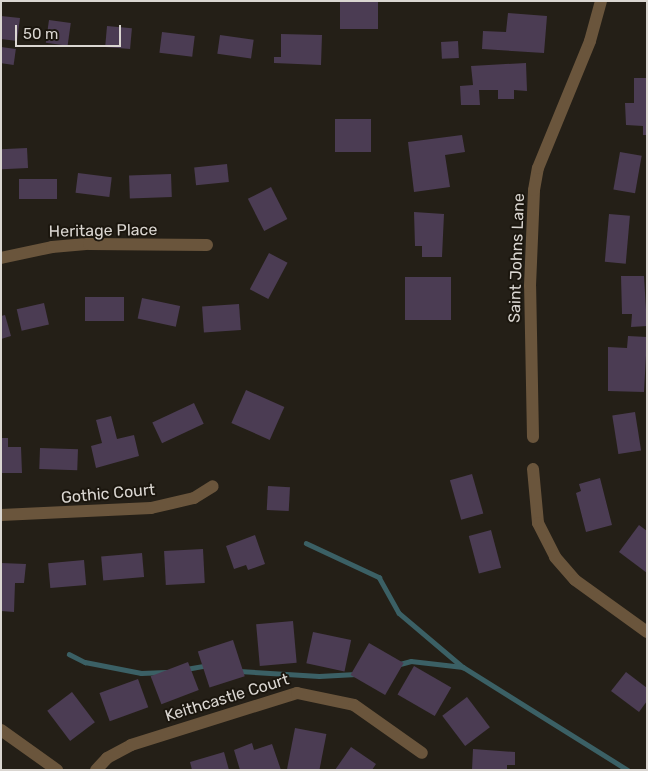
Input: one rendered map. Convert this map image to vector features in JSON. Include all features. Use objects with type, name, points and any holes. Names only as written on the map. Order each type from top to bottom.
[{"type":"street","name":"Saint Johns Lane","points":[[533,437],[530,286],[534,190],[538,168],[590,41],[601,1]]},
{"type":"street","name":"Heritage Place","points":[[1,258],[52,247],[89,244],[207,245]]},
{"type":"street","points":[[533,469],[534,505],[538,523],[555,557],[575,580],[647,632]]},
{"type":"street","name":"Gothic Court","points":[[1,515],[151,508],[194,498],[213,486]]},
{"type":"street","name":"Keithcastle Court","points":[[96,770],[107,758],[131,745],[297,693],[354,704],[422,753]]},
{"type":"street","points":[[1,730],[57,770]]},
{"type":"building","points":[[340,1],[378,1],[378,29],[340,29]]},
{"type":"building","points":[[508,13],[547,16],[544,53],[482,49],[483,31],[506,32]]},
{"type":"building","points":[[1,16],[20,18],[17,41],[1,39]]},
{"type":"building","points":[[49,20],[71,23],[68,46],[46,43]]},
{"type":"building","points":[[107,26],[132,28],[130,49],[105,47]]},
{"type":"building","points":[[162,32],[195,36],[192,57],[159,53]]},
{"type":"building","points":[[281,34],[322,35],[321,65],[274,63],[274,57],[281,57]]},
{"type":"building","points":[[220,35],[254,40],[251,59],[217,54]]},
{"type":"building","points":[[458,41],[459,58],[442,59],[441,42]]},
{"type":"building","points":[[1,47],[16,49],[14,65],[1,63]]},
{"type":"building","points":[[526,63],[527,91],[514,90],[514,99],[498,99],[498,90],[479,90],[480,105],[461,105],[460,86],[473,85],[471,66]]},
{"type":"building","points":[[634,78],[647,78],[647,135],[643,135],[643,126],[626,125],[625,103],[634,103]]},
{"type":"building","points":[[335,119],[371,119],[371,152],[335,152]]},
{"type":"building","points":[[462,135],[465,152],[445,155],[450,187],[414,192],[408,142]]},
{"type":"building","points":[[27,148],[28,168],[2,169],[1,149]]},
{"type":"building","points":[[620,152],[642,156],[635,193],[613,189]]},
{"type":"building","points":[[227,164],[229,182],[196,185],[194,167]]},
{"type":"building","points":[[78,173],[112,177],[109,197],[76,193]]},
{"type":"building","points":[[171,174],[172,197],[130,198],[129,175]]},
{"type":"building","points":[[19,179],[57,179],[57,199],[19,199]]},
{"type":"building","points":[[271,187],[287,219],[264,231],[248,199]]},
{"type":"building","points":[[414,212],[444,214],[442,257],[422,257],[422,246],[415,246]]},
{"type":"building","points":[[609,214],[630,216],[626,264],[605,262]]},
{"type":"building","points":[[269,253],[288,263],[268,299],[250,289]]},
{"type":"building","points":[[621,276],[644,276],[647,326],[631,327],[632,314],[622,314]]},
{"type":"building","points":[[405,277],[451,277],[451,320],[405,320]]},
{"type":"building","points":[[85,297],[124,297],[124,321],[85,321]]},
{"type":"building","points":[[142,298],[180,306],[176,327],[138,319]]},
{"type":"building","points":[[44,303],[49,324],[22,331],[17,309]]},
{"type":"building","points":[[239,304],[241,330],[204,333],[202,307]]},
{"type":"building","points":[[5,315],[11,336],[1,339],[1,316]]},
{"type":"building","points":[[628,336],[647,337],[644,392],[608,391],[608,347],[627,348]]},
{"type":"building","points":[[246,390],[284,407],[270,440],[231,423]]},
{"type":"building","points":[[194,403],[204,424],[162,443],[152,422]]},
{"type":"building","points":[[635,412],[641,451],[618,454],[612,416]]},
{"type":"building","points":[[111,416],[117,439],[134,435],[139,456],[96,468],[91,446],[102,443],[96,420]]},
{"type":"building","points":[[1,438],[8,438],[8,447],[21,447],[22,473],[1,473]]},
{"type":"building","points":[[40,448],[78,449],[77,470],[39,469]]},
{"type":"building","points":[[472,474],[483,513],[461,520],[450,480]]},
{"type":"building","points":[[600,478],[612,525],[586,532],[576,493],[581,491],[579,484]]},
{"type":"building","points":[[268,486],[290,487],[289,511],[267,510]]},
{"type":"building","points":[[639,525],[647,531],[647,573],[619,552]]},
{"type":"building","points":[[491,530],[501,568],[479,574],[469,536]]},
{"type":"building","points":[[255,535],[265,564],[248,570],[246,565],[234,569],[226,546]]},
{"type":"building","points":[[203,549],[205,583],[166,585],[164,551]]},
{"type":"building","points":[[142,553],[144,577],[103,580],[101,557]]},
{"type":"building","points":[[84,560],[86,585],[50,588],[48,563]]},
{"type":"building","points":[[1,563],[26,564],[24,583],[15,583],[14,612],[1,611]]},
{"type":"building","points":[[293,621],[297,663],[260,666],[256,624]]},
{"type":"building","points":[[313,632],[351,640],[344,671],[306,663]]},
{"type":"building","points":[[233,640],[245,676],[210,688],[198,651]]},
{"type":"building","points":[[369,643],[404,663],[385,695],[350,675]]},
{"type":"building","points":[[188,662],[199,690],[161,704],[151,676]]},
{"type":"building","points":[[414,666],[451,688],[435,716],[398,695]]},
{"type":"building","points":[[626,672],[647,688],[647,701],[639,712],[611,691]]},
{"type":"building","points":[[138,679],[148,707],[110,721],[99,693]]},
{"type":"building","points":[[72,692],[95,722],[70,741],[47,711]]},
{"type":"building","points":[[467,697],[490,727],[465,746],[442,716]]},
{"type":"building","points":[[295,728],[326,734],[319,770],[287,769]]},
{"type":"building","points":[[252,743],[254,750],[272,744],[281,770],[240,770],[234,750]]},
{"type":"building","points":[[351,747],[376,764],[372,770],[335,770]]},
{"type":"building","points":[[473,749],[515,752],[515,765],[507,765],[507,770],[472,770]]},
{"type":"building","points":[[224,752],[229,770],[192,770],[190,762]]},
{"type":"waterway","points":[[306,543],[379,577],[399,613],[463,667],[628,770]]},
{"type":"waterway","points":[[69,654],[85,662],[141,673],[166,672]]},
{"type":"waterway","points":[[400,664],[411,661],[463,667]]},
{"type":"waterway","points":[[186,669],[208,665]]},
{"type":"waterway","points":[[239,671],[319,676],[356,674]]}]
